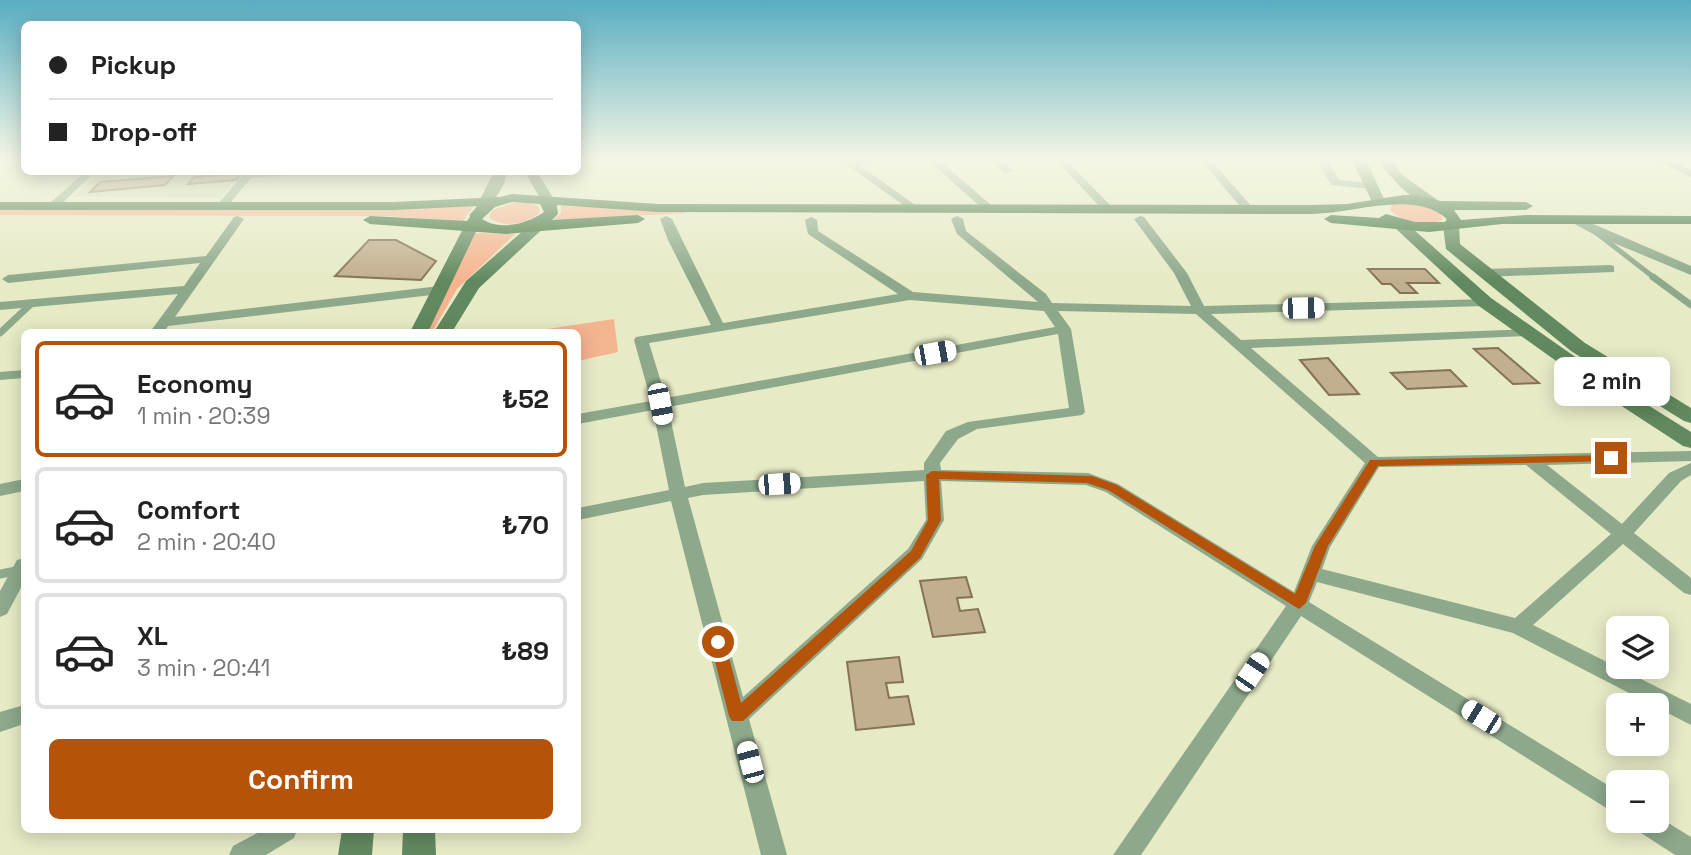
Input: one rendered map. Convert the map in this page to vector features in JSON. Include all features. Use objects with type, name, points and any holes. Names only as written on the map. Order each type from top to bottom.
[{"type":"main road","points":[[0,206],[394,206],[483,214],[517,200]]},
{"type":"main road","points":[[527,200],[541,213],[666,219],[1343,219],[1432,229],[1499,220],[1691,220]]},
{"type":"main road","points":[[0,219],[384,220],[658,208],[1345,208],[1386,200]]},
{"type":"main road","points":[[1410,200],[1434,205],[1691,207]]},
{"type":"main road","points":[[1378,201],[1376,210],[1380,215],[1399,224]]},
{"type":"main road","points":[[1434,205],[1455,218],[1451,226]]},
{"type":"street","points":[[53,206],[60,200]]},
{"type":"street","points":[[222,206],[227,200]]},
{"type":"street","points":[[420,329],[489,200]]},
{"type":"street","points":[[445,329],[472,285],[541,213],[538,200]]},
{"type":"street","points":[[903,200],[913,207]]},
{"type":"street","points":[[979,200],[987,207]]},
{"type":"street","points":[[1099,200],[1106,207]]},
{"type":"street","points":[[1240,200],[1248,209]]},
{"type":"street","points":[[1427,200],[1434,205]]},
{"type":"street","points":[[160,327],[238,219]]},
{"type":"street","points":[[666,219],[718,326]]},
{"type":"street","points":[[737,716],[915,554],[935,520],[932,463],[952,435],[974,425],[1077,412],[1064,329],[1041,296],[961,232],[957,219]]},
{"type":"street","points":[[1140,219],[1171,257],[1192,291],[1199,310],[1374,463],[1691,456]]},
{"type":"street","points":[[1573,219],[1594,231],[1646,250],[1691,271]]},
{"type":"street","points":[[811,220],[812,232],[910,296]]},
{"type":"street","points":[[1399,224],[1485,302],[1691,441]]},
{"type":"street","points":[[1451,226],[1452,246],[1483,273],[1578,347],[1691,417]]},
{"type":"street","points":[[8,279],[207,259]]},
{"type":"street","points":[[1483,273],[1611,269]]},
{"type":"street","points":[[0,306],[188,289]]},
{"type":"street","points":[[160,327],[440,289]]},
{"type":"street","points":[[774,855],[678,494],[660,404],[641,340],[910,296],[1049,307],[1199,310],[1485,302]]},
{"type":"street","points":[[581,418],[1064,329]]},
{"type":"street","points":[[1236,344],[1526,332]]},
{"type":"street","points":[[0,376],[21,374]]},
{"type":"street","points":[[1530,460],[1691,588]]},
{"type":"street","points":[[1126,855],[1299,603],[1321,546],[1374,463]]},
{"type":"street","points":[[1518,627],[1623,534],[1675,477],[1691,468]]},
{"type":"street","points":[[581,513],[703,489],[932,475],[1088,479],[1112,488],[1606,797]]},
{"type":"street","points":[[0,490],[21,486]]},
{"type":"street","points":[[0,609],[21,572]]},
{"type":"street","points":[[1311,573],[1518,627],[1691,715]]},
{"type":"street","points":[[0,722],[21,716]]},
{"type":"street","points":[[242,855],[280,833]]},
{"type":"street","points":[[355,855],[358,833]]},
{"type":"street","points":[[419,833],[419,855]]},
{"type":"street","points":[[1664,833],[1688,848]]},
{"type":"lane","points":[[1594,231],[1691,305]]},
{"type":"lane","points":[[0,333],[32,303]]},
{"type":"lane","points":[[0,574],[21,569]]},
{"type":"shaded area","points":[[528,202],[538,206],[540,212],[529,220],[515,224],[501,223],[489,217],[493,210],[513,203]]},
{"type":"shaded area","points":[[1404,202],[1429,207],[1441,213],[1442,220],[1414,222],[1401,218],[1390,210],[1392,204]]},
{"type":"shaded area","points":[[474,206],[463,221],[388,216],[0,215],[0,210],[392,210]]},
{"type":"shaded area","points":[[561,206],[687,211],[554,220],[561,213]]},
{"type":"shaded area","points":[[475,233],[515,234],[457,289],[434,329],[426,329]]},
{"type":"shaded area","points":[[614,319],[618,352],[581,360],[581,329],[548,329]]},
{"type":"building","points":[[369,240],[396,240],[436,261],[421,280],[335,276]]},
{"type":"building","points":[[1368,269],[1425,269],[1439,283],[1407,283],[1417,293],[1400,293],[1391,284],[1382,284]]},
{"type":"building","points":[[1498,348],[1539,383],[1513,384],[1474,349]]},
{"type":"building","points":[[1328,358],[1359,394],[1329,395],[1300,360]]},
{"type":"building","points":[[1450,370],[1466,386],[1407,389],[1391,373]]},
{"type":"building","points":[[966,577],[972,597],[957,598],[960,611],[978,609],[985,632],[933,637],[920,581]]},
{"type":"building","points":[[899,657],[903,682],[886,683],[889,698],[908,696],[914,724],[856,730],[847,662]]},
{"type":"route","points":[[718,642],[737,716],[915,554],[935,520],[936,500],[932,475],[1088,479],[1112,488],[1299,603],[1321,546],[1374,463],[1611,458]]}]
